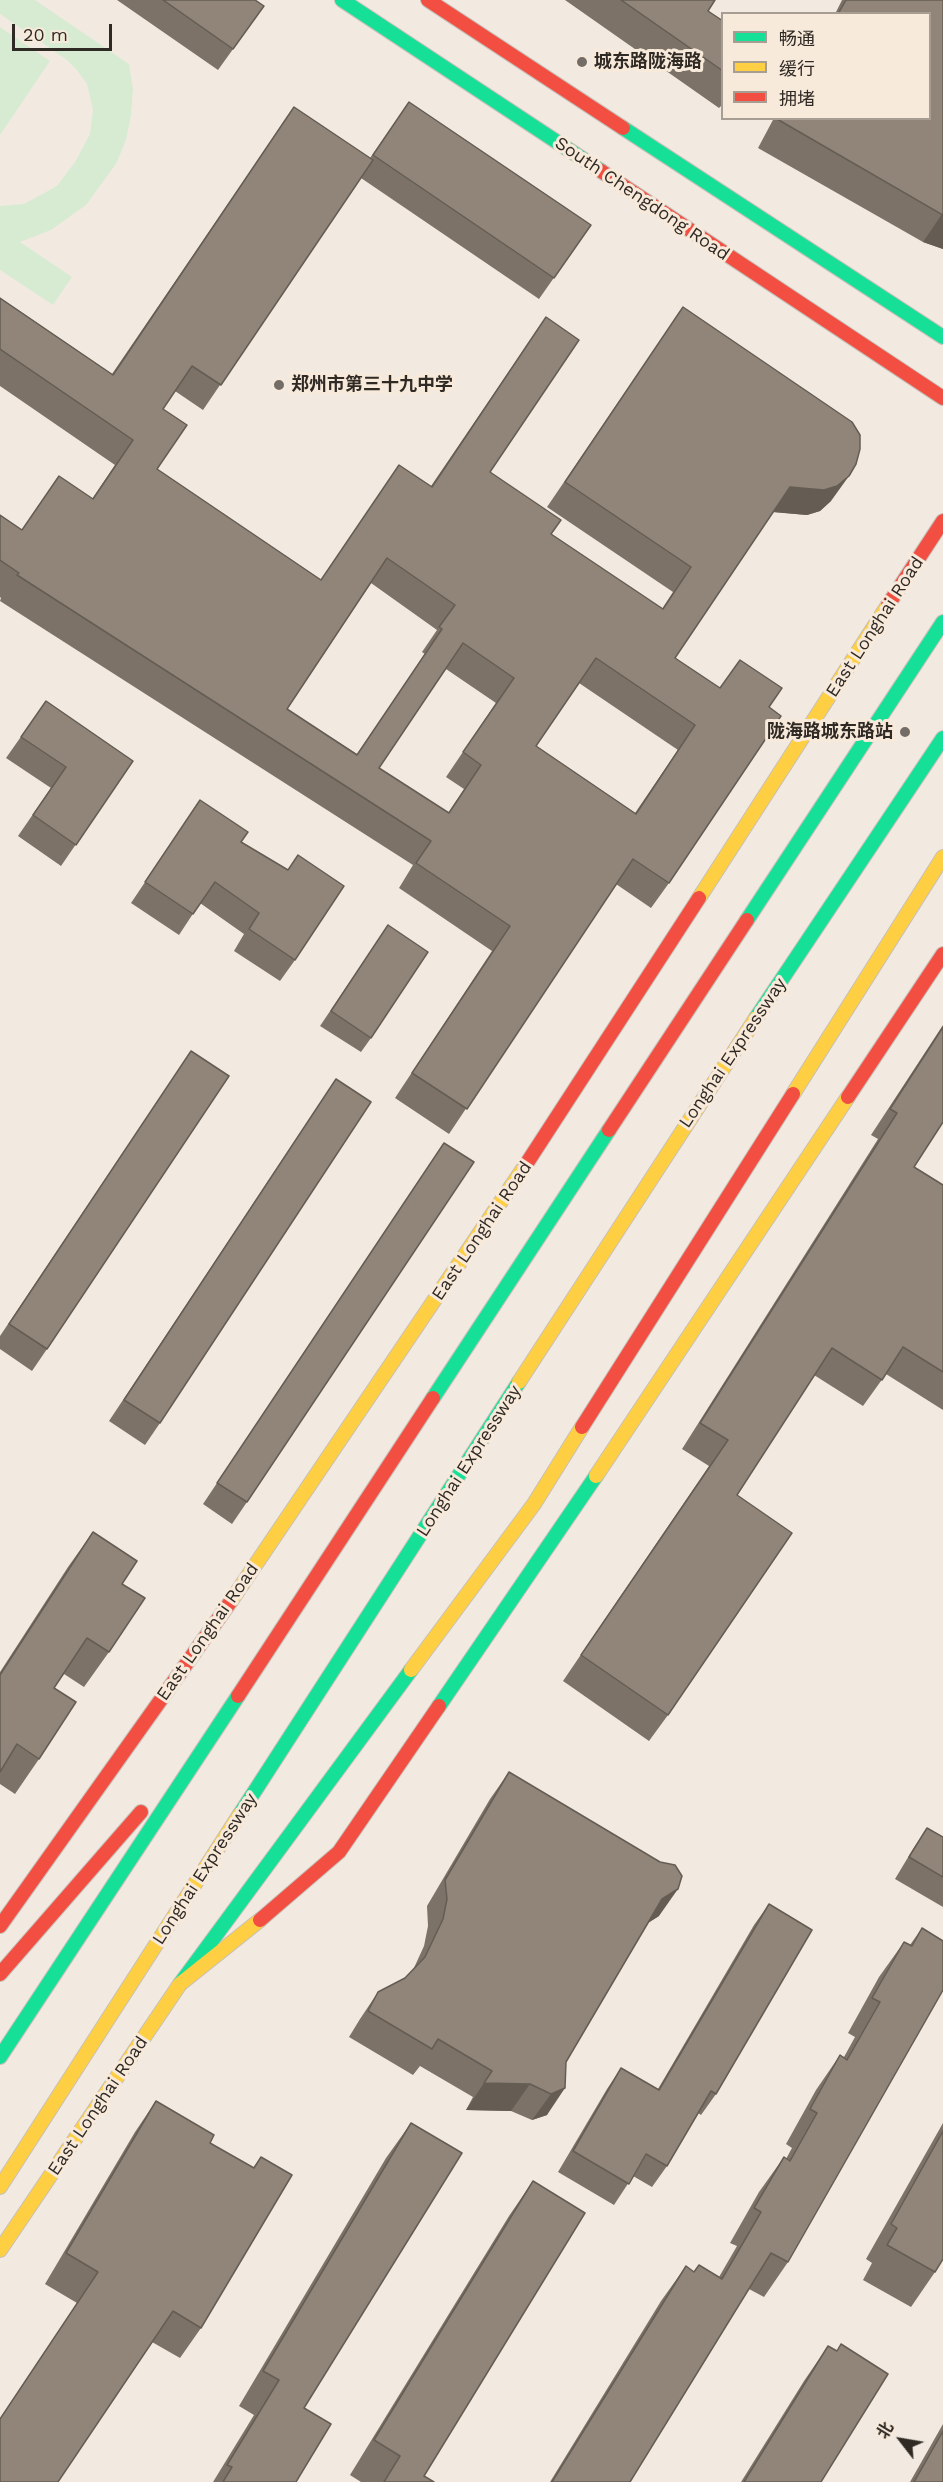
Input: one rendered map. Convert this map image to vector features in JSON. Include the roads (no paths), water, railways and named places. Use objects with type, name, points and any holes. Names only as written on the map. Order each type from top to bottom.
[{"type":"main road","name":"South Chengdong Road","points":[[342,0],[943,398]]},
{"type":"main road","points":[[428,0],[943,337]]},
{"type":"main road","name":"East Longhai Road","points":[[0,1926],[250,1574],[508,1192],[943,521]]},
{"type":"main road","points":[[0,2056],[633,1090],[943,622]]},
{"type":"main road","name":"Longhai Expressway","points":[[0,2187],[678,1135],[943,738]]},
{"type":"main road","points":[[180,1984],[534,1504],[943,857]]},
{"type":"main road","name":"East Longhai Road","points":[[0,2250],[180,1984],[339,1852],[615,1448],[943,954]]},
{"type":"main road","points":[[0,1974],[228,1711]]},
{"type":"place","name":"城东路陇海路","points":[[582,62]]},
{"type":"place","name":"郑州市第三十九中学","points":[[279,385]]},
{"type":"place","name":"陇海路城东路站","points":[[905,732]]}]
